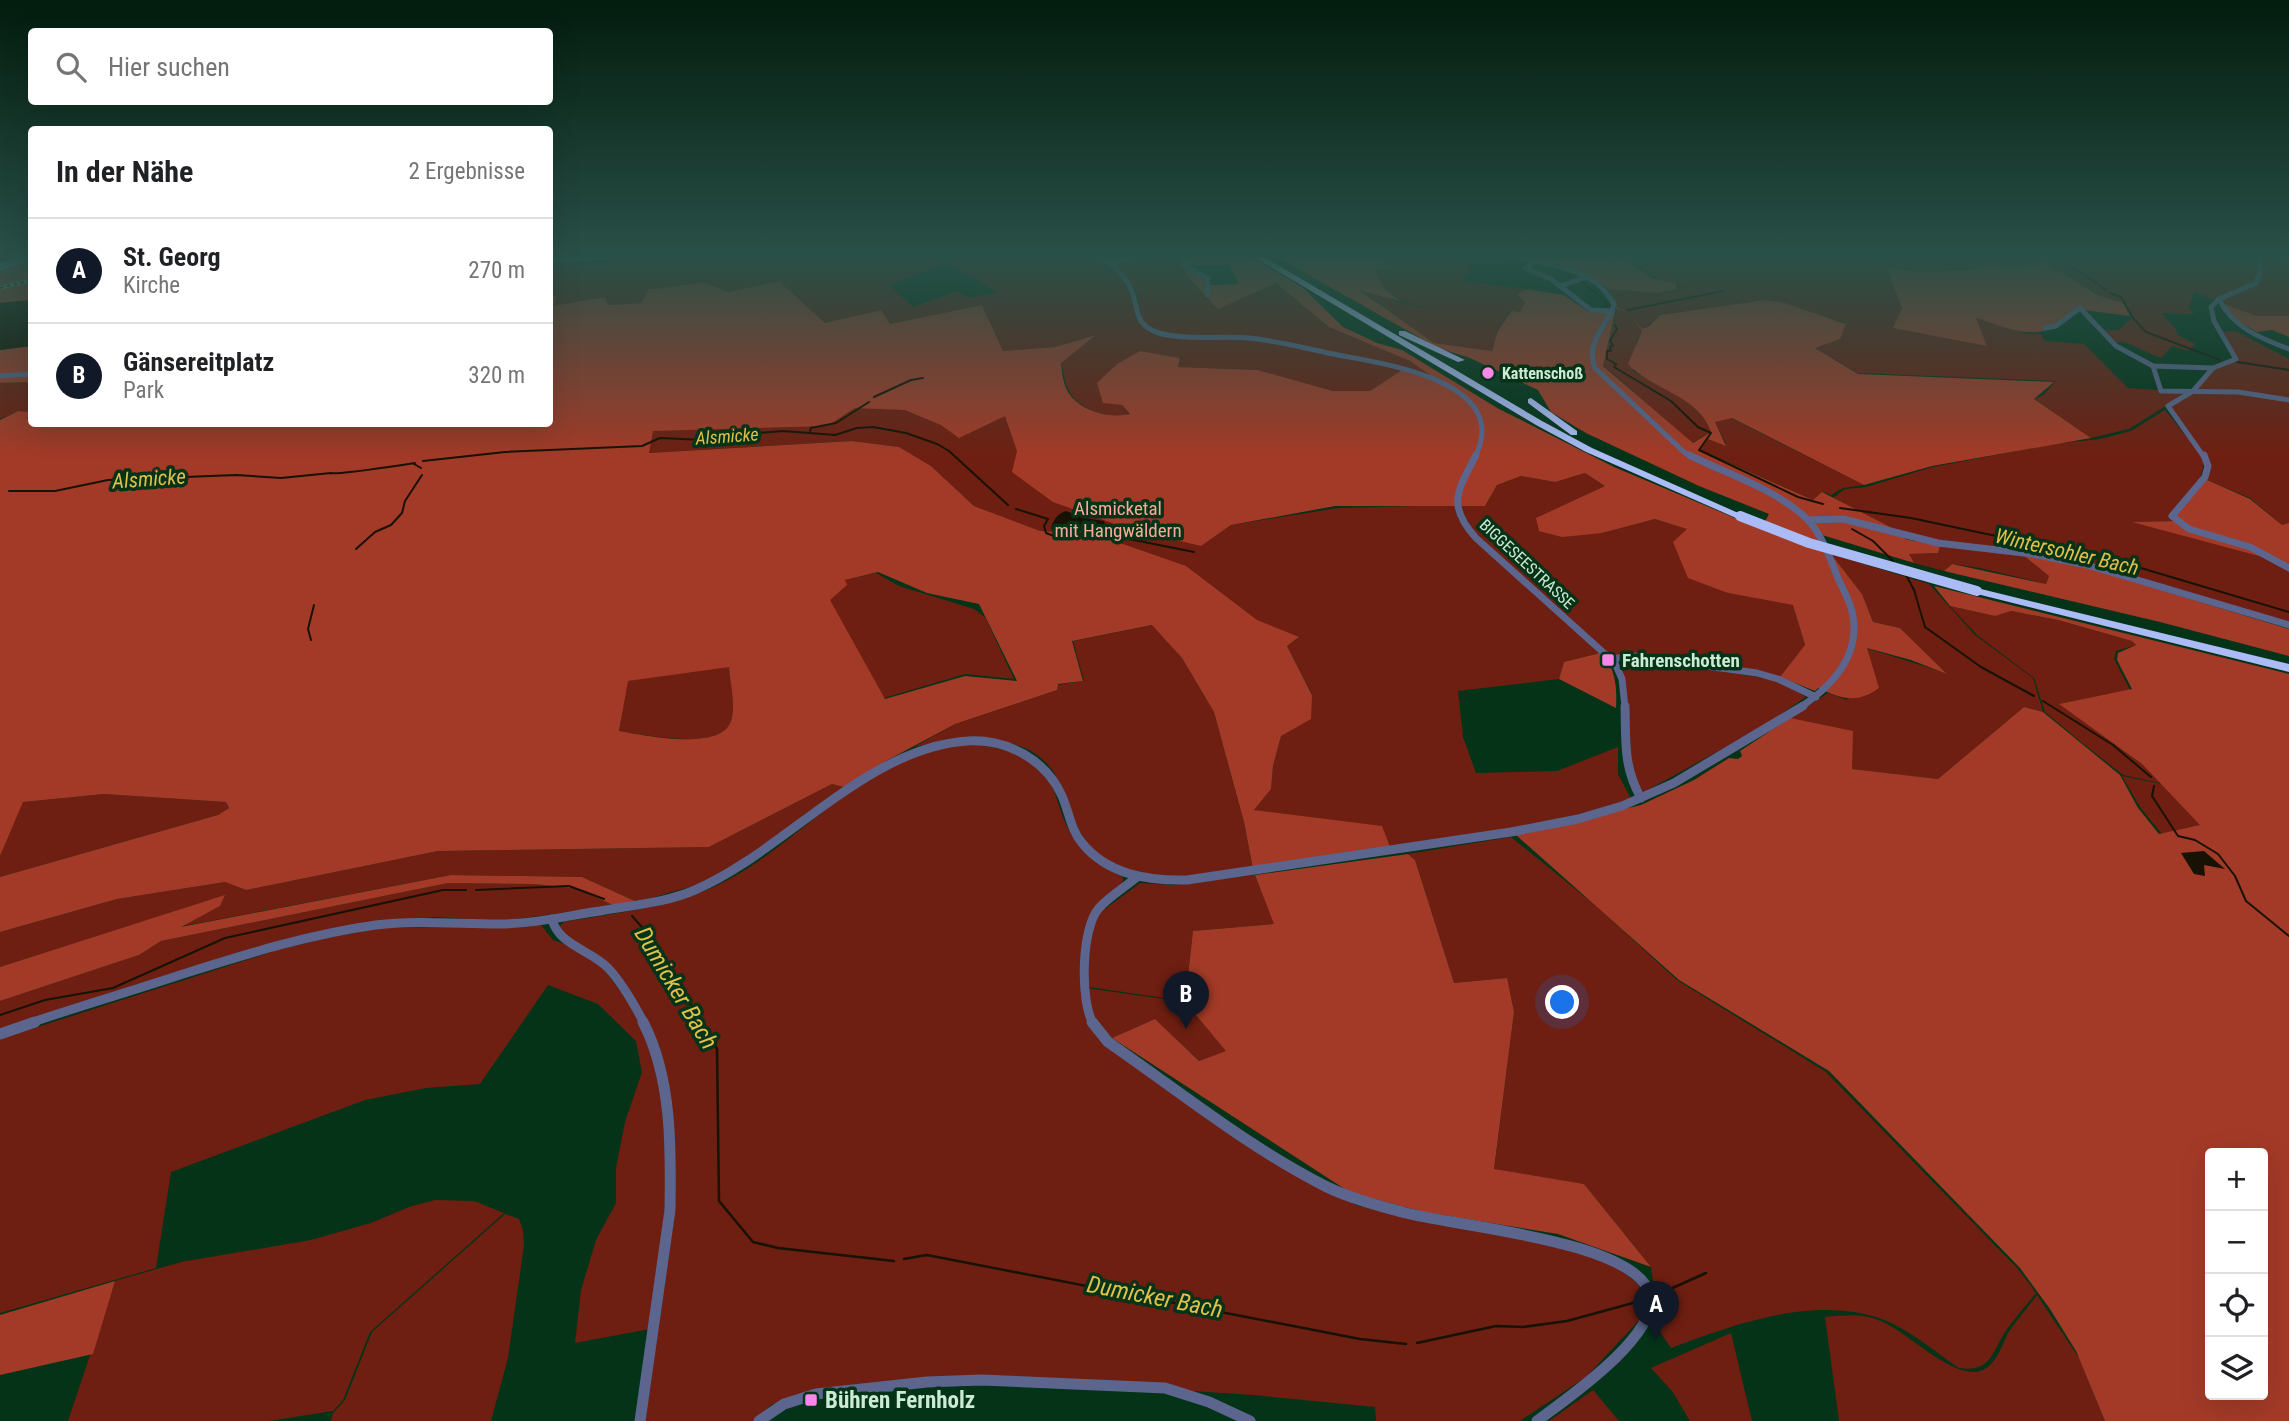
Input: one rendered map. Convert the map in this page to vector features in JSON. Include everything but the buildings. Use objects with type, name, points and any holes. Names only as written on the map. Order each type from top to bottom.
[{"type":"highway","points":[[1371,323],[1440,366],[1589,450],[1809,543],[2289,668]]},
{"type":"highway","points":[[1385,323],[1474,378],[1574,433],[1742,514]]},
{"type":"highway","points":[[1402,333],[1461,360]]},
{"type":"highway","points":[[1389,342],[1440,366]]},
{"type":"highway","points":[[1531,401],[1574,433]]},
{"type":"highway","points":[[1977,588],[2209,639],[2289,660]]},
{"type":"street","name":"BIGGESEESTRASSE","points":[[1144,323],[1152,331],[1188,336],[1252,338],[1293,344],[1422,375],[1464,396],[1480,415],[1483,429],[1480,445],[1458,490],[1456,504],[1460,519],[1479,541],[1610,659]]},
{"type":"street","points":[[0,1034],[228,960],[338,931],[409,922],[498,924],[552,919],[666,899],[711,884],[759,856],[881,768],[928,746],[988,742],[1032,757],[1052,777],[1081,841],[1092,853],[1114,868],[1137,877],[1170,882],[1485,836],[1578,819],[1641,799],[1711,762],[1816,697],[1840,673],[1850,656],[1854,626],[1848,599],[1820,537],[1808,520],[1778,498],[1685,453],[1604,377],[1592,362],[1591,346],[1604,323]]},
{"type":"street","points":[[2045,328],[2061,323]]},
{"type":"street","points":[[2095,323],[2116,346],[2153,366],[2213,368],[2236,359],[2234,351],[2215,323]]},
{"type":"street","points":[[2241,323],[2258,335],[2289,349]]},
{"type":"street","points":[[2153,366],[2161,391],[2238,392],[2289,400]]},
{"type":"street","points":[[2213,368],[2193,391],[2168,406],[2203,453],[2207,466],[2205,477],[2173,512],[2174,519],[2201,534],[2250,547],[2289,568]]},
{"type":"street","points":[[0,376],[28,374]]},
{"type":"street","points":[[1808,520],[1843,519],[1938,543],[2074,562],[2289,625]]},
{"type":"street","points":[[1641,799],[1626,772],[1622,682],[1619,671],[1610,659],[1633,656],[1757,673],[1778,679],[1816,697]]},
{"type":"street","points":[[1137,877],[1098,909],[1089,926],[1084,995],[1091,1021],[1108,1042],[1256,1145],[1327,1186],[1406,1213],[1557,1242],[1618,1261],[1643,1281],[1650,1295],[1646,1320],[1605,1367],[1537,1421]]},
{"type":"street","points":[[552,919],[559,937],[598,959],[615,976],[641,1016],[661,1068],[671,1182],[670,1210],[640,1421]]},
{"type":"street","points":[[759,1421],[784,1404],[817,1394],[927,1382],[981,1380],[1165,1388],[1209,1402],[1250,1421]]},
{"type":"green space","name":"Alsmicketal mit Hangwäldern","points":[[553,323],[990,323],[1003,351],[1055,347],[1096,335],[1061,363],[1063,378],[1073,399],[1087,409],[1113,415],[1130,414],[1122,405],[1103,403],[1097,383],[1117,364],[1140,351],[1180,358],[1178,367],[1258,370],[1333,391],[1370,391],[1402,370],[1430,375],[1410,361],[1325,323],[1339,323],[1377,343],[1402,350],[1499,409],[1614,467],[1761,529],[1769,514],[1699,486],[1586,433],[1551,412],[1538,390],[1470,358],[1438,348],[1394,323],[1406,323],[1434,343],[1492,351],[1503,323],[1613,323],[1603,366],[1693,443],[1711,432],[1696,409],[1628,364],[1642,331],[1637,323],[1642,329],[1652,323],[1844,323],[1846,324],[1840,339],[1815,348],[1858,374],[2054,382],[2034,399],[2091,438],[1932,466],[1864,485],[1732,418],[1715,422],[1726,446],[1708,439],[1700,450],[1813,500],[1822,492],[1906,535],[1905,539],[1940,546],[1938,553],[1909,554],[1914,563],[1822,535],[1831,554],[1862,594],[1873,622],[1900,628],[1947,674],[1911,660],[1867,648],[1879,688],[1863,696],[1849,698],[1818,688],[1815,691],[1780,677],[1805,645],[1793,605],[1728,593],[1688,578],[1673,542],[1687,529],[1655,519],[1602,533],[1562,537],[1539,531],[1536,518],[1605,486],[1585,473],[1555,482],[1521,476],[1497,485],[1485,506],[1335,506],[1231,525],[1201,546],[1129,529],[1053,502],[1012,472],[1017,451],[1005,416],[959,438],[941,425],[905,410],[855,408],[827,426],[653,431],[649,453],[852,441],[899,447],[931,466],[974,506],[1040,531],[1097,535],[1186,566],[1257,620],[1299,637],[1287,646],[1312,695],[1311,719],[1281,736],[1273,766],[1271,789],[1254,810],[1382,826],[1390,847],[1253,869],[1244,822],[1214,712],[1182,658],[1152,625],[1072,641],[1083,681],[1058,684],[1057,690],[955,724],[886,761],[847,788],[832,784],[709,847],[438,851],[246,890],[225,882],[117,899],[0,932],[0,877],[218,815],[229,808],[226,802],[104,794],[23,802],[0,856],[0,420],[18,411],[28,412],[28,427],[553,427]],"holes":[[[878,572],[927,593],[979,604],[1017,681],[965,676],[885,699],[830,600],[847,585],[845,580]],[[729,667],[732,715],[724,730],[713,736],[697,739],[662,738],[619,731],[628,681]]]},
{"type":"green space","name":"Alsmicketal mit Hangwäldern","points":[[990,323],[1325,323],[1411,361],[1431,375],[1402,370],[1370,391],[1333,391],[1258,370],[1178,367],[1182,354],[1180,358],[1140,351],[1122,405],[1130,415],[1122,416],[1088,409],[1074,398],[1067,388],[1061,363],[1058,378],[1075,405],[1337,505],[1240,517],[1201,546],[1231,525],[1339,508],[1455,505],[1458,519],[1600,653],[1564,662],[1559,679],[1458,691],[1463,737],[1476,773],[1557,771],[1618,747],[1618,774],[1631,799],[1585,813],[1516,828],[1390,847],[1310,818],[1254,810],[1271,789],[1273,766],[1281,736],[1312,694],[1287,646],[1298,638],[1163,617],[990,512],[974,506],[931,466],[898,447],[852,441],[648,453],[649,451],[141,458],[519,427],[553,427],[553,424],[873,398],[1051,350],[1083,345],[1097,335],[1055,347],[1003,351]]},
{"type":"green space","points":[[1406,323],[1503,323],[1492,351],[1434,343]]},
{"type":"green space","points":[[1613,323],[1651,323],[1637,340],[1633,371],[1689,403],[1706,421],[1711,432],[1692,443],[1603,365]]},
{"type":"green space","points":[[1845,323],[1936,323],[1987,346],[1977,323],[1993,323],[2028,334],[2040,333],[2045,341],[2084,344],[2128,388],[2188,392],[2129,429],[2091,438],[2034,399],[2042,396],[2056,381],[1857,373],[1814,347],[1840,339]]},
{"type":"green space","points":[[1895,323],[1978,323],[1987,346],[1893,328]]},
{"type":"green space","points":[[1993,323],[2059,323],[2040,332]]},
{"type":"green space","points":[[2126,323],[2171,323],[2178,335],[2195,344],[2189,351],[2172,346],[2161,358],[2124,342],[2111,342],[2104,330],[2119,330]]},
{"type":"green space","points":[[2242,323],[2289,323],[2289,337],[2272,330],[2257,332]]},
{"type":"green space","points":[[2235,331],[2289,359],[2289,523],[2282,525],[2250,498],[2205,479],[2207,465],[2174,415],[2167,409],[2193,391],[2214,368],[2237,359],[2224,332]]},
{"type":"green space","points":[[28,346],[28,382],[0,383],[0,350]]},
{"type":"green space","points":[[28,382],[28,412],[18,411],[0,419],[0,383]]},
{"type":"green space","points":[[2165,410],[2200,453],[2204,464],[2200,479],[2177,521],[2136,522],[2252,553],[2289,568],[2289,624],[2008,550],[1906,535],[1833,498],[1845,489],[1866,487],[1933,467],[2053,444],[2100,439],[2131,431]]},
{"type":"green space","points":[[1731,418],[1864,485],[1843,488],[1831,495],[1823,492],[1813,500],[1699,449],[1707,439],[1726,444],[1715,422]]},
{"type":"green space","points":[[1585,473],[1605,486],[1537,518],[1602,533],[1655,519],[1688,529],[1728,593],[1793,604],[1805,646],[1780,677],[1611,656],[1478,538],[1458,506],[1485,506],[1497,485],[1521,476],[1555,482]]},
{"type":"green space","points":[[2205,479],[2250,499],[2282,525],[2289,523],[2289,564],[2132,522],[2177,521],[2174,512]]},
{"type":"green space","points":[[1940,546],[2023,555],[2049,576],[2046,584],[1952,564],[1944,571],[1914,563],[1908,554],[1938,553]]},
{"type":"green space","points":[[1831,554],[1929,584],[1975,635],[2033,678],[2043,712],[2024,707],[1938,779],[1852,769],[1790,718],[1828,693],[1847,700],[1866,648],[1946,673],[1900,628],[1873,622],[1862,594]]},
{"type":"green space","points":[[2023,555],[2092,569],[2289,629],[2289,656],[2160,622],[1944,571],[1952,564],[2046,584],[2049,576]]},
{"type":"green space","points":[[876,573],[899,586],[974,609],[985,617],[1014,679],[965,674],[884,698],[829,600],[846,585],[844,580]]},
{"type":"green space","points":[[1934,586],[2289,674],[2289,1421],[2105,1421],[2076,1351],[2020,1268],[1829,1071],[1679,980],[1516,835],[1641,805],[1694,780],[1729,758],[1738,759],[1742,756],[1740,751],[1790,718],[1853,731],[1852,769],[1938,779],[2024,707],[2043,712],[2120,775],[2138,808],[2159,834],[2200,825],[2142,764],[2059,704],[2132,689],[2117,660],[2118,653],[2136,645],[2132,641],[2058,620],[2011,611],[1995,616],[1950,606]]},
{"type":"green space","points":[[1950,606],[1995,616],[2010,611],[2058,620],[2132,641],[2136,645],[2116,651],[2114,659],[2130,690],[2060,704],[2142,764],[2160,783],[2123,775],[2045,712],[2034,678],[1977,635]]},
{"type":"green space","points":[[1153,625],[1182,658],[1214,712],[1244,822],[1253,869],[1192,877],[1149,876],[1128,871],[1110,863],[1094,851],[1078,827],[1058,780],[1047,763],[1032,751],[1014,744],[973,739],[914,747],[955,724],[1057,690],[1057,685],[1084,681],[1073,641]]},
{"type":"green space","points":[[1600,653],[1612,671],[1616,686],[1616,708],[1559,679],[1564,662]]},
{"type":"green space","points":[[1634,658],[1777,680],[1806,697],[1762,727],[1644,792],[1631,777],[1622,662]]},
{"type":"green space","points":[[729,666],[733,708],[731,721],[724,731],[697,739],[619,732],[627,681]]},
{"type":"green space","points":[[976,745],[1018,754],[1037,765],[1050,782],[1064,820],[1075,840],[1093,859],[1123,877],[1122,886],[1096,907],[1105,909],[1140,883],[1172,885],[1255,875],[1275,924],[1193,931],[1185,1001],[1082,986],[1089,1022],[1273,1158],[1356,1205],[1422,1222],[1557,1244],[1615,1265],[1638,1284],[1642,1292],[1644,1315],[1586,1377],[1520,1421],[1376,1421],[1375,1407],[1253,1395],[983,1377],[818,1391],[771,1405],[754,1421],[645,1421],[673,1225],[663,1067],[627,989],[558,928],[564,922],[659,905],[714,887],[770,853],[852,790],[880,772],[909,757],[939,747]]},
{"type":"green space","points":[[2122,776],[2162,784],[2201,825],[2162,834],[2140,807]]},
{"type":"green space","points":[[832,784],[847,788],[711,881],[637,902],[582,877],[451,875],[178,927],[220,906],[224,896],[0,967],[0,932],[117,899],[225,882],[246,890],[438,851],[709,847]]},
{"type":"green space","points":[[104,794],[226,802],[229,808],[218,815],[0,877],[0,856],[22,802]]},
{"type":"green space","points":[[1511,837],[1595,905],[1677,980],[1826,1072],[2018,1269],[2036,1293],[2007,1329],[1985,1364],[1970,1369],[1959,1368],[1892,1323],[1856,1312],[1829,1310],[1802,1311],[1748,1322],[1671,1348],[1652,1320],[1657,1308],[1651,1267],[1584,1184],[1494,1170],[1514,1012],[1506,978],[1454,983],[1415,860],[1408,854]]},
{"type":"green space","points":[[1408,854],[1415,860],[1454,983],[1507,978],[1514,1012],[1494,1169],[1584,1184],[1651,1267],[1558,1234],[1424,1212],[1351,1193],[1112,1038],[1155,1019],[1199,1061],[1226,1051],[1185,1002],[1193,931],[1274,924],[1255,875]]},
{"type":"green space","points":[[451,875],[582,877],[637,902],[615,906],[578,889],[535,884],[448,883],[161,941],[139,955],[0,1001],[0,967],[225,895],[220,906],[181,927]]},
{"type":"green space","points":[[448,883],[535,884],[578,889],[615,906],[500,921],[434,917],[342,927],[0,1030],[0,1001],[139,955],[161,941]]},
{"type":"green space","points":[[541,925],[553,940],[584,951],[605,971],[640,1017],[659,1069],[666,1162],[665,1227],[650,1329],[575,1343],[581,1290],[596,1240],[616,1203],[616,1168],[625,1122],[642,1072],[636,1041],[598,1004],[548,985],[480,1084],[426,1088],[365,1100],[171,1172],[156,1268],[0,1313],[0,1039],[278,950],[334,936],[385,928]]},
{"type":"green space","points":[[1086,988],[1185,1002],[1227,1051],[1199,1061],[1155,1019],[1112,1038],[1094,1018]]},
{"type":"green space","points":[[435,1200],[474,1201],[504,1213],[370,1332],[343,1400],[333,1411],[269,1421],[68,1421],[115,1281],[181,1262],[311,1240],[371,1223],[409,1207]]},
{"type":"green space","points":[[505,1214],[519,1219],[524,1245],[508,1358],[491,1421],[331,1421],[333,1413],[345,1400],[372,1332]]},
{"type":"green space","points":[[115,1281],[93,1354],[0,1375],[0,1315]]},
{"type":"green space","points":[[2037,1295],[2079,1358],[2105,1421],[1839,1421],[1825,1317],[1854,1315],[1876,1319],[1948,1364],[1974,1372],[1985,1369],[1993,1362],[2008,1333]]},
{"type":"green space","points":[[1731,1333],[1752,1421],[1690,1421],[1672,1391],[1651,1368]]},
{"type":"green space","points":[[1593,1390],[1619,1421],[1549,1421]]},
{"type":"shaded area","points":[[0,323],[28,323],[28,346],[0,350]]},
{"type":"shaded area","points":[[1066,511],[1104,521],[1106,527],[1100,530],[1051,529],[1056,518]]},
{"type":"shaded area","points":[[2204,851],[2225,869],[2204,865],[2205,876],[2194,874],[2181,853]]},
{"type":"waterway","points":[[2138,323],[2146,332],[2220,360]]},
{"type":"waterway","name":"Wintersohler Bach","points":[[1615,325],[1617,329],[1610,341],[1613,345],[1610,347],[1611,351],[1607,351],[1607,359],[1616,364],[1614,367],[1671,401],[1698,427],[1711,433],[1699,450],[1798,497],[1823,504]]},
{"type":"waterway","points":[[2237,362],[2289,370]]},
{"type":"waterway","points":[[874,397],[911,380],[923,378]]},
{"type":"waterway","points":[[810,431],[811,428],[836,423],[869,402]]},
{"type":"waterway","name":"Alsmicke","points":[[423,461],[505,452],[642,446],[660,438],[704,440],[720,436],[783,431],[835,435],[857,428],[873,427],[906,433],[937,444],[949,451],[1008,505]]},
{"type":"waterway","name":"Alsmicke","points":[[9,491],[55,491],[108,480],[236,475],[281,478],[415,463]]},
{"type":"waterway","name":"Alsmicke","points":[[414,464],[421,468]]},
{"type":"waterway","points":[[356,549],[375,532],[391,525],[402,513],[405,501],[422,475]]},
{"type":"waterway","name":"Wintersohler Bach","points":[[1840,508],[1911,518],[2124,563],[2289,612]]},
{"type":"waterway","name":"Alsmicke","points":[[1016,509],[1048,519],[1044,526],[1046,533],[1054,536],[1124,538],[1194,552]]},
{"type":"waterway","points":[[1852,529],[1873,541],[1893,561]]},
{"type":"waterway","points":[[1906,575],[1914,590],[1925,627],[1981,667],[2034,696]]},
{"type":"waterway","points":[[311,640],[308,629],[314,605]]},
{"type":"waterway","points":[[2043,701],[2113,745],[2151,777]]},
{"type":"waterway","points":[[2154,786],[2152,796],[2178,836],[2195,840],[2218,854],[2235,876],[2246,901],[2289,936]]},
{"type":"waterway","name":"Dumicker Bach","points":[[476,890],[569,886],[604,899]]},
{"type":"waterway","name":"Dumicker Bach","points":[[0,1015],[45,1000],[113,988],[225,938],[443,890],[466,890]]},
{"type":"waterway","name":"Dumicker Bach","points":[[632,916],[649,935],[702,1023]]},
{"type":"waterway","name":"Dumicker Bach","points":[[701,1022],[717,1049],[719,1201],[753,1242],[778,1248],[894,1261]]},
{"type":"waterway","name":"Dumicker Bach","points":[[904,1259],[927,1255],[1360,1339],[1406,1344]]},
{"type":"waterway","name":"Dumicker Bach","points":[[1659,1294],[1706,1273]]},
{"type":"waterway","name":"Dumicker Bach","points":[[1417,1343],[1496,1326],[1523,1327],[1567,1321],[1644,1300]]},
{"type":"place","name":"Kattenschoß","points":[[1488,373]]},
{"type":"place","name":"Fahrenschotten","points":[[1608,660]]},
{"type":"place","name":"Gänsereitplatz","points":[[1186,1029]]},
{"type":"place","name":"St. Georg","points":[[1656,1339]]},
{"type":"place","name":"Bühren Fernholz","points":[[811,1400]]}]
